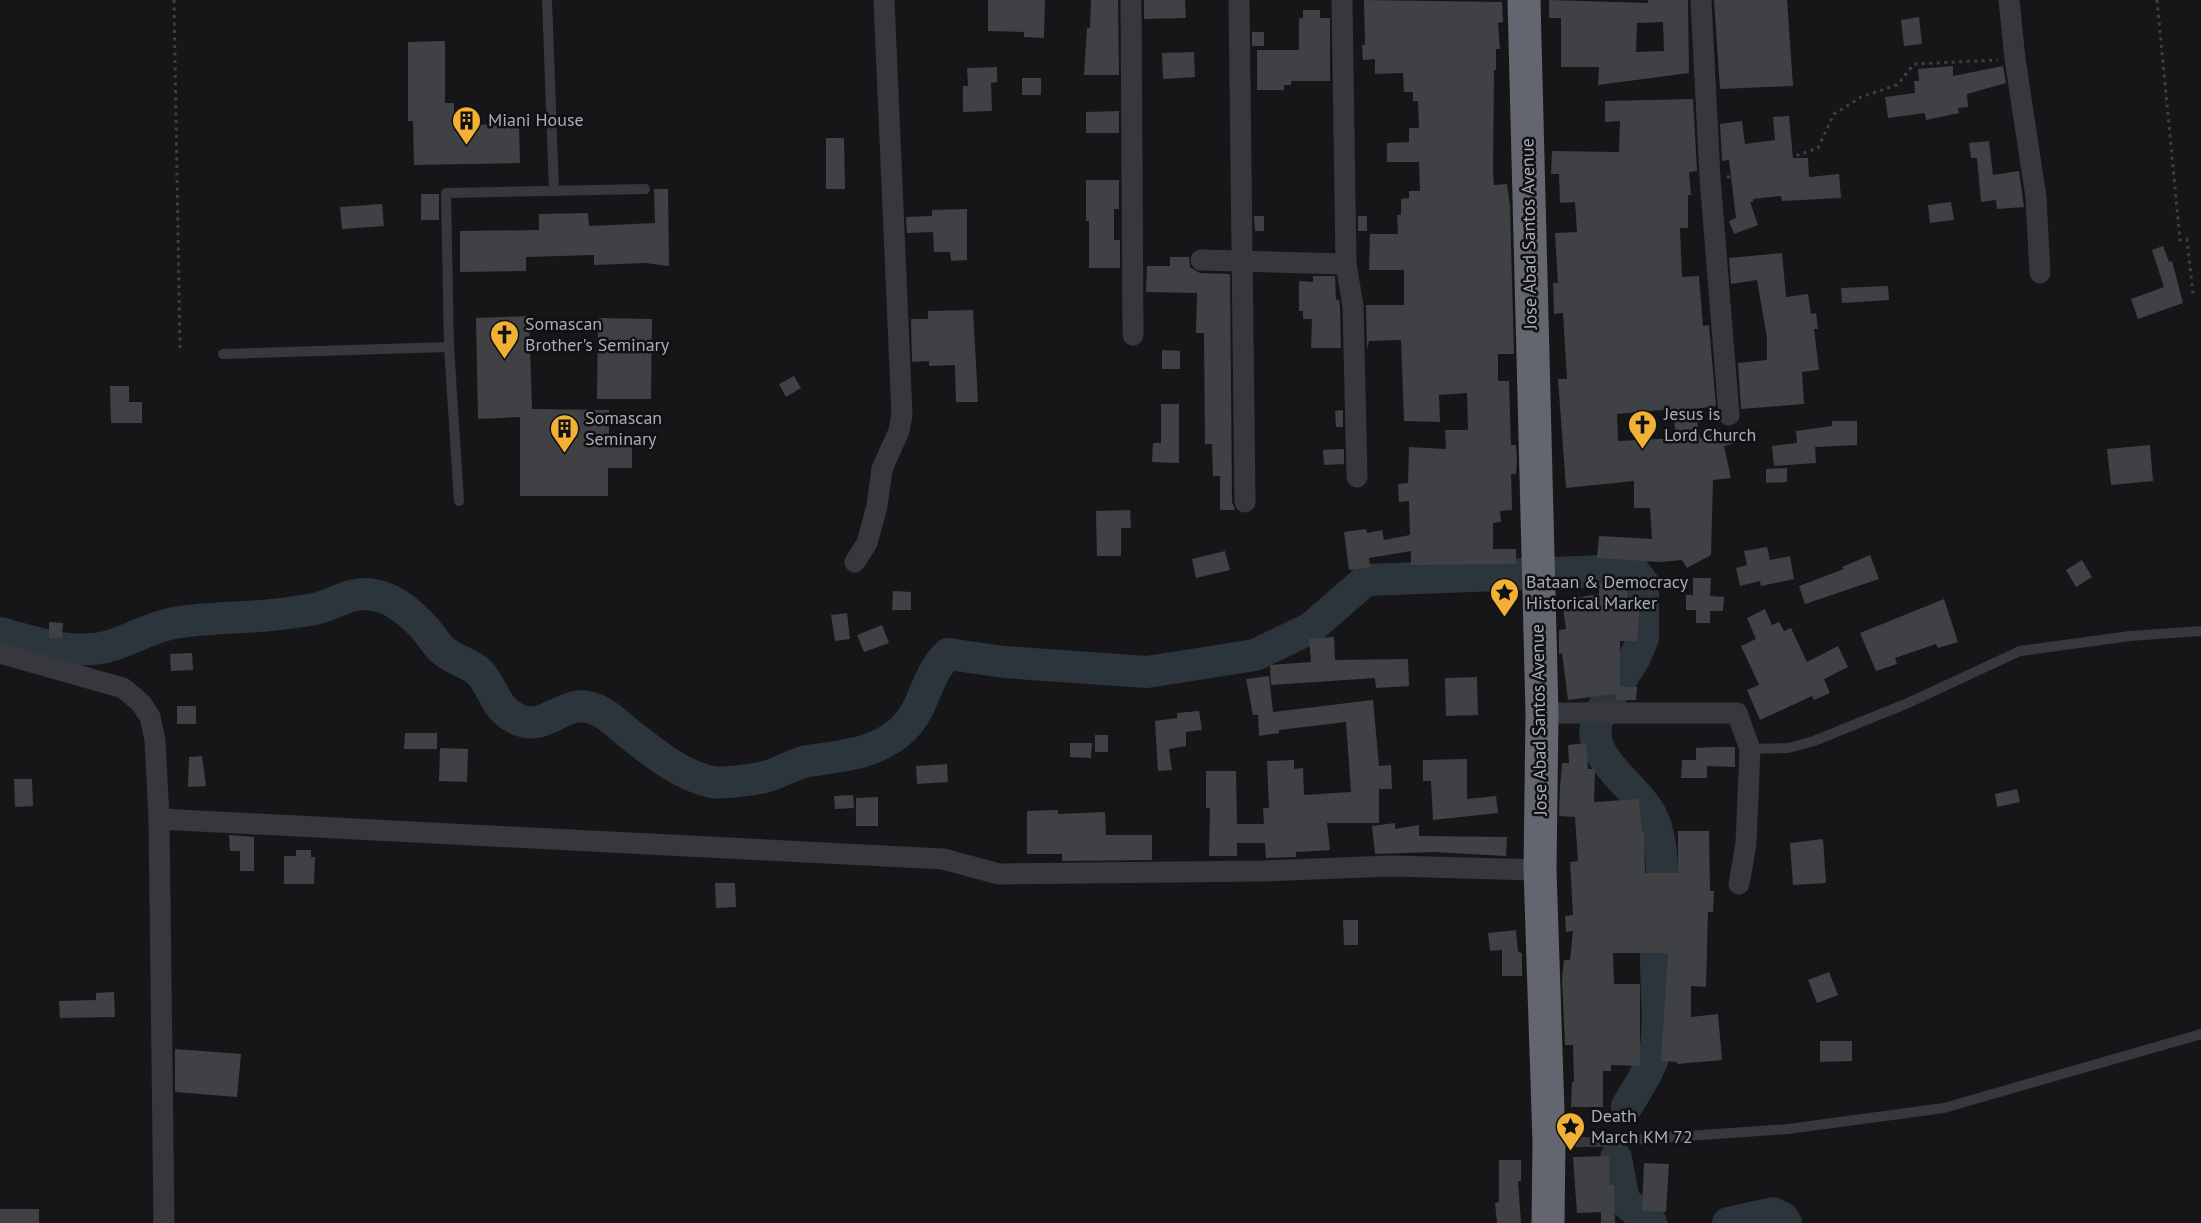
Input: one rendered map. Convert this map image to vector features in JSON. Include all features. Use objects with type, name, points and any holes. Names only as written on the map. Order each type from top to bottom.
[{"type":"highway","name":"Jose Abad Santos Avenue","points":[[1524,0],[1537,599],[1542,713],[1540,870],[1549,1142],[1548,1223]]},
{"type":"street","points":[[855,561],[867,543],[877,506],[882,469],[899,431],[902,415],[884,0]]},
{"type":"street","points":[[1131,0],[1133,335]]},
{"type":"street","points":[[1239,0],[1245,502]]},
{"type":"street","points":[[1342,0],[1346,264],[1353,306],[1357,477]]},
{"type":"street","points":[[1701,0],[1710,178],[1729,416]]},
{"type":"street","points":[[2009,0],[2015,59],[2036,197],[2040,273]]},
{"type":"street","points":[[1202,260],[1346,264]]},
{"type":"street","points":[[0,653],[123,688],[141,703],[150,717],[155,740],[159,819],[164,1223]]},
{"type":"street","points":[[1542,713],[1737,713],[1750,749],[1746,844],[1740,884]]},
{"type":"street","points":[[159,819],[943,859],[999,874],[1264,871],[1391,866],[1540,870]]},
{"type":"lane","points":[[547,0],[554,191]]},
{"type":"lane","points":[[459,501],[449,348],[446,193],[645,189]]},
{"type":"lane","points":[[223,354],[449,348]]},
{"type":"lane","points":[[1750,749],[1788,748],[1814,741],[1908,703],[2020,651],[2130,636],[2201,631]]},
{"type":"lane","points":[[1549,1142],[1603,1142],[1788,1129],[1944,1107],[2201,1034]]},
{"type":"path","points":[[174,0],[180,350]]},
{"type":"path","points":[[2157,0],[2180,240],[2187,239],[2193,294]]},
{"type":"path","points":[[1710,178],[1768,174],[1798,155],[1818,148],[1834,114],[1861,97],[1897,85],[1914,64],[2015,59]]},
{"type":"building","points":[[988,0],[1045,0],[1044,38],[1024,37],[1024,32],[988,31]]},
{"type":"building","points":[[1091,0],[1118,0],[1119,75],[1084,75]]},
{"type":"building","points":[[1144,0],[1185,0],[1186,18],[1144,19]]},
{"type":"building","points":[[1364,0],[1502,2],[1503,22],[1498,23],[1500,49],[1496,49],[1496,70],[1494,70],[1493,172],[1494,185],[1507,184],[1510,206],[1514,354],[1498,354],[1498,381],[1509,381],[1511,445],[1516,445],[1517,460],[1516,474],[1511,474],[1512,510],[1500,511],[1501,522],[1493,523],[1493,549],[1516,549],[1516,564],[1411,565],[1411,551],[1369,558],[1370,567],[1349,570],[1344,532],[1366,529],[1367,533],[1382,530],[1384,540],[1410,535],[1409,501],[1399,502],[1398,484],[1408,483],[1409,447],[1446,449],[1445,430],[1468,430],[1467,393],[1439,395],[1440,422],[1404,421],[1401,340],[1369,341],[1367,350],[1366,305],[1404,305],[1404,270],[1369,270],[1370,234],[1398,234],[1397,215],[1401,215],[1401,199],[1409,198],[1409,191],[1420,191],[1419,162],[1387,162],[1387,143],[1409,142],[1409,128],[1419,128],[1418,101],[1413,101],[1413,92],[1404,92],[1403,73],[1375,74],[1375,59],[1363,60]]},
{"type":"building","points":[[1549,0],[1648,3],[1648,0],[1688,0],[1689,73],[1598,85],[1599,67],[1561,67],[1561,18],[1549,18]],"holes":[[[1663,22],[1664,51],[1636,52],[1637,23]]]},
{"type":"building","points":[[1714,0],[1787,0],[1793,86],[1720,89]]},
{"type":"building","points":[[1303,10],[1320,10],[1320,18],[1330,18],[1330,81],[1291,81],[1291,85],[1284,85],[1284,90],[1257,90],[1257,50],[1299,50],[1299,18],[1303,18]]},
{"type":"building","points":[[1919,17],[1922,44],[1904,46],[1901,20]]},
{"type":"building","points":[[1252,32],[1264,32],[1264,46],[1252,46]]},
{"type":"building","points":[[445,41],[445,103],[454,103],[454,125],[519,124],[520,163],[414,165],[413,121],[408,121],[408,42]]},
{"type":"building","points":[[1194,52],[1195,77],[1163,79],[1162,53]]},
{"type":"building","points":[[1953,66],[1953,76],[2003,66],[2006,83],[1967,94],[1968,107],[1958,108],[1959,113],[1926,120],[1925,113],[1888,118],[1885,97],[1915,93],[1914,81],[1919,81],[1918,69]]},
{"type":"building","points":[[997,67],[997,82],[991,83],[992,111],[963,112],[963,86],[968,86],[967,68]]},
{"type":"building","points":[[1022,78],[1041,78],[1041,95],[1022,95]]},
{"type":"building","points":[[1693,99],[1697,171],[1689,172],[1691,195],[1688,195],[1688,228],[1680,228],[1682,277],[1699,276],[1703,326],[1709,325],[1716,406],[1695,409],[1700,438],[1733,430],[1736,443],[1724,446],[1731,478],[1713,480],[1711,555],[1687,568],[1682,560],[1660,562],[1597,558],[1599,536],[1652,539],[1650,508],[1634,508],[1634,481],[1566,488],[1558,379],[1567,379],[1563,313],[1554,314],[1553,283],[1558,283],[1555,233],[1577,232],[1575,202],[1560,203],[1559,174],[1551,174],[1552,151],[1619,152],[1620,121],[1605,122],[1605,101]],"holes":[[[1661,410],[1672,412],[1677,438],[1618,441],[1617,414]]]},
{"type":"building","points":[[1119,111],[1119,133],[1086,133],[1086,112]]},
{"type":"building","points":[[1789,116],[1793,158],[1808,158],[1809,177],[1839,174],[1841,198],[1782,201],[1781,196],[1753,199],[1753,202],[1750,202],[1758,225],[1734,234],[1729,221],[1736,218],[1729,160],[1722,161],[1720,124],[1742,121],[1745,144],[1775,140],[1773,117]]},
{"type":"building","points":[[826,138],[844,138],[845,189],[826,189]]},
{"type":"building","points":[[1989,141],[1993,175],[2019,171],[2024,207],[1997,209],[1996,200],[1981,202],[1977,158],[1971,158],[1969,143]]},
{"type":"building","points":[[1086,180],[1119,180],[1119,209],[1114,209],[1114,240],[1120,240],[1120,268],[1089,268]]},
{"type":"building","points":[[654,189],[668,189],[669,266],[645,263],[594,265],[594,255],[526,257],[526,271],[460,272],[460,231],[539,230],[539,214],[588,213],[589,226],[655,223]]},
{"type":"building","points":[[421,194],[439,194],[439,220],[421,220]]},
{"type":"building","points":[[1951,202],[1954,220],[1930,223],[1928,205]]},
{"type":"building","points":[[382,204],[384,226],[342,229],[340,207]]},
{"type":"building","points":[[967,209],[967,260],[951,261],[950,252],[934,252],[933,232],[907,233],[906,217],[932,216],[932,210]]},
{"type":"building","points":[[1254,216],[1264,216],[1264,231],[1255,231]]},
{"type":"building","points":[[1358,216],[1367,216],[1367,231],[1358,231]]},
{"type":"building","points":[[2163,246],[2169,262],[2172,261],[2183,303],[2138,319],[2131,299],[2164,287],[2152,250]]},
{"type":"building","points":[[1782,253],[1786,297],[1808,294],[1811,314],[1816,313],[1818,329],[1814,329],[1819,370],[1802,372],[1804,404],[1741,409],[1738,363],[1767,360],[1767,338],[1757,280],[1731,284],[1729,258]]},
{"type":"building","points":[[1170,257],[1189,257],[1190,267],[1200,273],[1230,274],[1232,502],[1235,510],[1220,510],[1220,476],[1213,476],[1212,444],[1205,444],[1204,333],[1196,333],[1197,293],[1146,292],[1147,266],[1170,266]]},
{"type":"building","points":[[1313,276],[1335,276],[1336,300],[1339,300],[1340,307],[1341,348],[1311,348],[1312,319],[1303,319],[1303,311],[1299,311],[1299,281],[1313,282]]},
{"type":"building","points":[[1888,286],[1889,300],[1842,303],[1841,288]]},
{"type":"building","points":[[973,310],[978,402],[956,402],[955,365],[929,366],[929,361],[912,362],[911,319],[928,319],[928,311]]},
{"type":"building","points":[[529,316],[532,409],[609,410],[609,435],[632,435],[632,468],[608,468],[608,496],[520,496],[520,417],[478,419],[476,318]]},
{"type":"building","points":[[598,318],[652,319],[651,399],[597,399]]},
{"type":"building","points":[[1162,350],[1180,351],[1180,369],[1162,369]]},
{"type":"building","points":[[794,376],[801,388],[786,397],[779,384]]},
{"type":"building","points":[[110,386],[129,386],[129,402],[142,402],[142,423],[111,423]]},
{"type":"building","points":[[1161,404],[1179,404],[1179,463],[1152,462],[1153,443],[1161,443]]},
{"type":"building","points":[[1343,410],[1343,427],[1336,427],[1335,411]]},
{"type":"building","points":[[1832,421],[1857,421],[1857,445],[1815,447],[1816,463],[1774,466],[1772,446],[1797,443],[1796,431],[1832,426]]},
{"type":"building","points":[[2150,445],[2153,481],[2111,485],[2107,449]]},
{"type":"building","points":[[1344,449],[1344,464],[1324,465],[1323,450]]},
{"type":"building","points":[[1787,468],[1787,482],[1766,483],[1766,469]]},
{"type":"building","points":[[1130,510],[1131,528],[1121,528],[1121,556],[1097,556],[1096,511]]},
{"type":"building","points":[[1767,547],[1770,560],[1790,556],[1794,579],[1761,586],[1760,581],[1740,586],[1736,568],[1747,565],[1744,551]]},
{"type":"building","points":[[1225,551],[1230,570],[1196,578],[1192,559]]},
{"type":"building","points":[[1870,555],[1879,579],[1805,604],[1799,586],[1844,569],[1842,567]]},
{"type":"building","points":[[2082,560],[2092,577],[2076,587],[2066,570]]},
{"type":"building","points":[[1693,578],[1711,578],[1710,596],[1724,597],[1723,611],[1710,611],[1710,623],[1696,623],[1696,610],[1686,610],[1686,595],[1693,595]]},
{"type":"building","points":[[1599,583],[1627,583],[1627,602],[1640,603],[1637,641],[1620,641],[1620,687],[1637,687],[1636,700],[1616,700],[1616,694],[1568,700],[1562,653],[1559,654],[1559,630],[1566,629],[1562,600],[1599,594]]},
{"type":"building","points":[[893,591],[911,592],[911,610],[892,610]]},
{"type":"building","points":[[1944,599],[1958,642],[1938,648],[1936,644],[1895,658],[1897,664],[1876,671],[1860,633]]},
{"type":"building","points":[[1765,609],[1772,625],[1779,622],[1784,631],[1791,628],[1807,662],[1838,646],[1848,667],[1824,679],[1830,693],[1814,700],[1812,696],[1760,720],[1747,690],[1759,685],[1741,646],[1756,639],[1747,618]]},
{"type":"building","points":[[847,613],[850,639],[835,641],[831,615]]},
{"type":"building","points":[[49,622],[63,623],[62,638],[49,638]]},
{"type":"building","points":[[882,625],[889,643],[864,652],[857,635]]},
{"type":"building","points":[[1334,637],[1335,660],[1408,659],[1409,686],[1376,688],[1375,678],[1271,685],[1270,665],[1311,662],[1309,639]]},
{"type":"building","points":[[192,653],[193,670],[171,671],[170,654]]},
{"type":"building","points":[[1269,676],[1273,712],[1373,700],[1379,766],[1391,765],[1392,789],[1379,789],[1379,823],[1327,823],[1330,850],[1296,852],[1296,857],[1266,858],[1265,843],[1237,843],[1237,856],[1209,856],[1210,808],[1206,808],[1206,771],[1236,771],[1237,824],[1264,824],[1263,808],[1269,808],[1267,761],[1294,760],[1294,769],[1303,768],[1304,795],[1351,792],[1346,722],[1279,730],[1279,733],[1259,736],[1258,715],[1253,715],[1246,679]]},
{"type":"building","points":[[1477,677],[1478,715],[1446,716],[1445,678]]},
{"type":"building","points":[[177,706],[196,706],[196,724],[177,724]]},
{"type":"building","points":[[1199,711],[1202,730],[1186,732],[1186,746],[1169,749],[1172,770],[1158,771],[1155,721],[1177,718],[1177,713]]},
{"type":"building","points":[[405,733],[437,733],[437,749],[404,749]]},
{"type":"building","points":[[1095,735],[1108,735],[1108,752],[1095,752]]},
{"type":"building","points":[[1070,743],[1092,743],[1091,758],[1070,757]]},
{"type":"building","points":[[1586,743],[1588,769],[1595,769],[1594,802],[1639,799],[1642,832],[1644,832],[1645,873],[1678,873],[1678,831],[1709,831],[1710,891],[1714,891],[1713,912],[1708,912],[1706,987],[1691,986],[1691,1017],[1718,1014],[1722,1060],[1677,1064],[1677,1062],[1661,1061],[1668,953],[1613,953],[1614,984],[1640,984],[1640,1066],[1611,1065],[1611,1071],[1603,1071],[1603,1107],[1571,1107],[1572,1082],[1574,1082],[1573,1045],[1565,1045],[1562,979],[1564,960],[1570,960],[1573,931],[1566,932],[1565,916],[1573,915],[1570,862],[1578,861],[1575,817],[1559,816],[1560,788],[1562,763],[1569,763],[1568,745]]},
{"type":"building","points":[[1735,747],[1735,767],[1707,766],[1707,778],[1681,778],[1682,760],[1696,760],[1696,748]]},
{"type":"building","points":[[440,748],[468,749],[467,782],[439,781]]},
{"type":"building","points":[[202,756],[206,786],[188,787],[189,757]]},
{"type":"building","points":[[1467,759],[1467,799],[1496,796],[1498,813],[1433,820],[1431,781],[1423,781],[1423,760]]},
{"type":"building","points":[[947,764],[948,782],[917,784],[916,766]]},
{"type":"building","points":[[14,779],[32,779],[33,806],[15,807]]},
{"type":"building","points":[[2017,789],[2020,802],[1997,807],[1995,794]]},
{"type":"building","points":[[853,795],[854,808],[835,809],[834,796]]},
{"type":"building","points":[[878,797],[878,826],[856,826],[856,798]]},
{"type":"building","points":[[1058,810],[1058,814],[1105,812],[1106,835],[1152,835],[1152,860],[1062,861],[1062,854],[1027,854],[1027,811]]},
{"type":"building","points":[[1395,823],[1395,829],[1419,825],[1419,836],[1507,837],[1506,856],[1434,852],[1375,854],[1372,826]]},
{"type":"building","points":[[229,835],[254,837],[254,871],[240,871],[240,851],[230,851]]},
{"type":"building","points":[[1823,839],[1826,883],[1793,885],[1790,843]]},
{"type":"building","points":[[296,850],[311,850],[311,857],[315,857],[314,884],[284,884],[284,856],[296,856]]},
{"type":"building","points":[[715,883],[735,883],[736,907],[716,908]]},
{"type":"building","points":[[1343,920],[1358,920],[1358,945],[1344,945]]},
{"type":"building","points":[[1516,930],[1518,952],[1522,953],[1522,976],[1502,976],[1502,950],[1490,951],[1488,933]]},
{"type":"building","points":[[1829,972],[1838,995],[1817,1003],[1808,980]]},
{"type":"building","points":[[114,992],[115,1017],[60,1018],[59,1001],[96,1000],[96,993]]},
{"type":"building","points":[[1820,1041],[1852,1041],[1852,1061],[1820,1062]]},
{"type":"building","points":[[175,1049],[241,1054],[237,1097],[175,1092]]},
{"type":"building","points":[[1609,1156],[1609,1185],[1614,1185],[1615,1223],[1601,1223],[1601,1212],[1577,1213],[1573,1157]]},
{"type":"building","points":[[1499,1160],[1521,1160],[1521,1181],[1518,1181],[1521,1223],[1497,1223],[1495,1203],[1499,1202]]},
{"type":"building","points":[[1644,1163],[1669,1164],[1666,1212],[1642,1211]]},
{"type":"building","points":[[0,1209],[39,1209],[39,1223],[0,1223]]},
{"type":"waterway","points":[[0,633],[56,647],[85,650],[113,645],[174,623],[305,611],[353,595],[374,595],[403,608],[422,625],[442,650],[478,671],[500,706],[510,715],[523,721],[535,722],[545,720],[565,710],[587,707],[608,716],[678,769],[712,782],[737,782],[761,778],[802,762],[871,749],[894,737],[917,710],[935,672],[948,654],[1004,662],[1147,672],[1255,655],[1311,628],[1366,580],[1633,570],[1643,583],[1643,638],[1634,659],[1602,710]]},
{"type":"waterway","points":[[1599,716],[1595,732],[1598,746],[1605,760],[1650,813],[1660,843],[1662,890],[1656,953],[1658,1022],[1656,1048],[1648,1071],[1627,1106]]},
{"type":"waterway","points":[[1616,1158],[1624,1201],[1651,1223]]},
{"type":"waterway","points":[[1728,1223],[1773,1213],[1783,1218],[1786,1223]]},
{"type":"place","name":"Miani House","points":[[467,146]]},
{"type":"place","name":"Somascan Brother's Seminary","points":[[504,360]]},
{"type":"place","name":"Jesus is Lord Church","points":[[1643,450]]},
{"type":"place","name":"Somascan Seminary","points":[[564,454]]},
{"type":"place","name":"Bataan & Democracy Historical Marker","points":[[1505,618]]},
{"type":"place","name":"Death March KM 72","points":[[1570,1152]]}]
